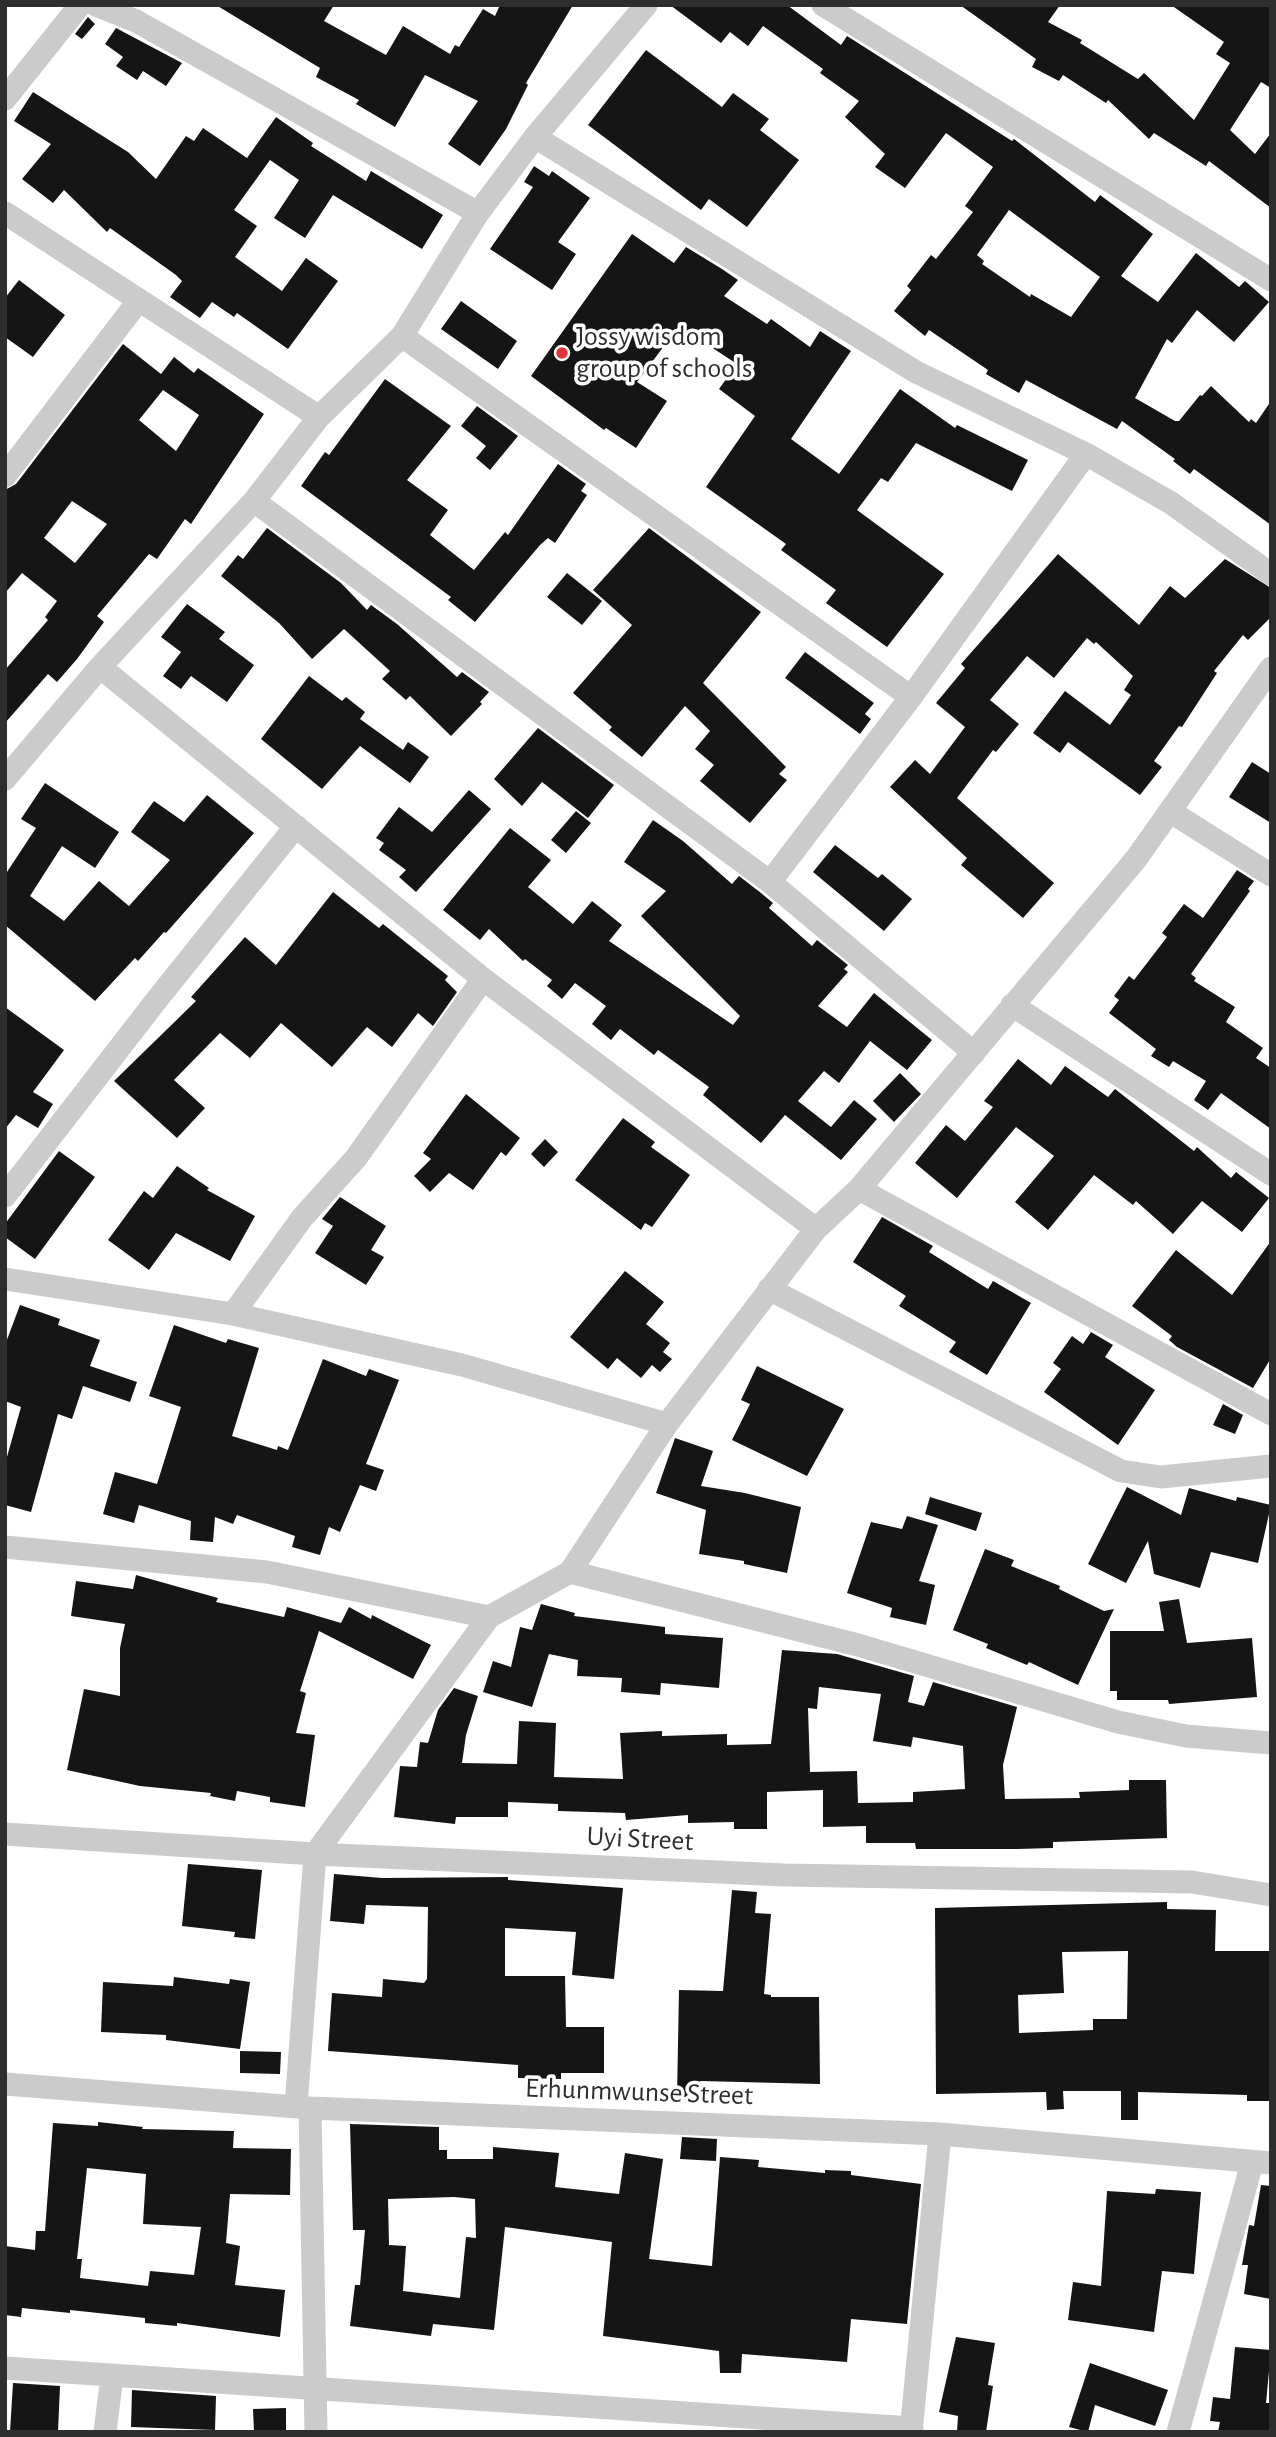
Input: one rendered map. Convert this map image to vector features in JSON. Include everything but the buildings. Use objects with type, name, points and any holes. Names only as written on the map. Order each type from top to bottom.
[{"type":"street","points":[[5,99],[80,5]]},
{"type":"street","points":[[96,5],[136,21],[478,213]]},
{"type":"street","points":[[5,779],[100,667],[254,501],[319,417],[402,336],[478,213],[535,137],[646,5]]},
{"type":"street","points":[[823,5],[1271,280]]},
{"type":"street","points":[[535,137],[916,372],[1086,454],[1171,503],[1271,574]]},
{"type":"street","points":[[5,213],[319,417]]},
{"type":"street","points":[[5,476],[139,300]]},
{"type":"street","points":[[402,336],[911,697]]},
{"type":"street","points":[[770,882],[911,697],[1086,454]]},
{"type":"street","points":[[254,501],[770,882],[974,1054]]},
{"type":"street","points":[[100,667],[483,979],[816,1229]]},
{"type":"street","points":[[316,2432],[303,2107],[314,1854],[489,1617],[570,1573],[667,1424],[769,1289],[816,1229],[859,1189],[1136,859],[1271,668]]},
{"type":"street","points":[[1171,812],[1271,875]]},
{"type":"street","points":[[5,1196],[296,826]]},
{"type":"street","points":[[233,1314],[302,1218],[356,1158],[483,979]]},
{"type":"street","points":[[1012,1005],[1271,1174]]},
{"type":"street","points":[[859,1189],[1271,1414]]},
{"type":"street","points":[[5,1279],[233,1314],[462,1365],[667,1424]]},
{"type":"street","points":[[769,1289],[1121,1471],[1161,1477],[1271,1466]]},
{"type":"street","points":[[5,1547],[267,1572],[489,1617]]},
{"type":"street","points":[[570,1573],[858,1645],[1118,1722],[1186,1736],[1271,1743]]},
{"type":"street","name":"Uyi Street","points":[[5,1834],[314,1854],[785,1875],[1192,1882],[1271,1895]]},
{"type":"street","name":"Erhunmwunse Street","points":[[5,2084],[303,2107],[940,2134],[1261,2163]]},
{"type":"street","points":[[5,2368],[315,2390],[660,2421],[911,2430],[940,2134]]},
{"type":"street","points":[[1178,2432],[1261,2163]]},
{"type":"street","points":[[105,2432],[112,2376]]},
{"type":"place","name":"Jossy wisdom group of schools","points":[[562,353]]}]
